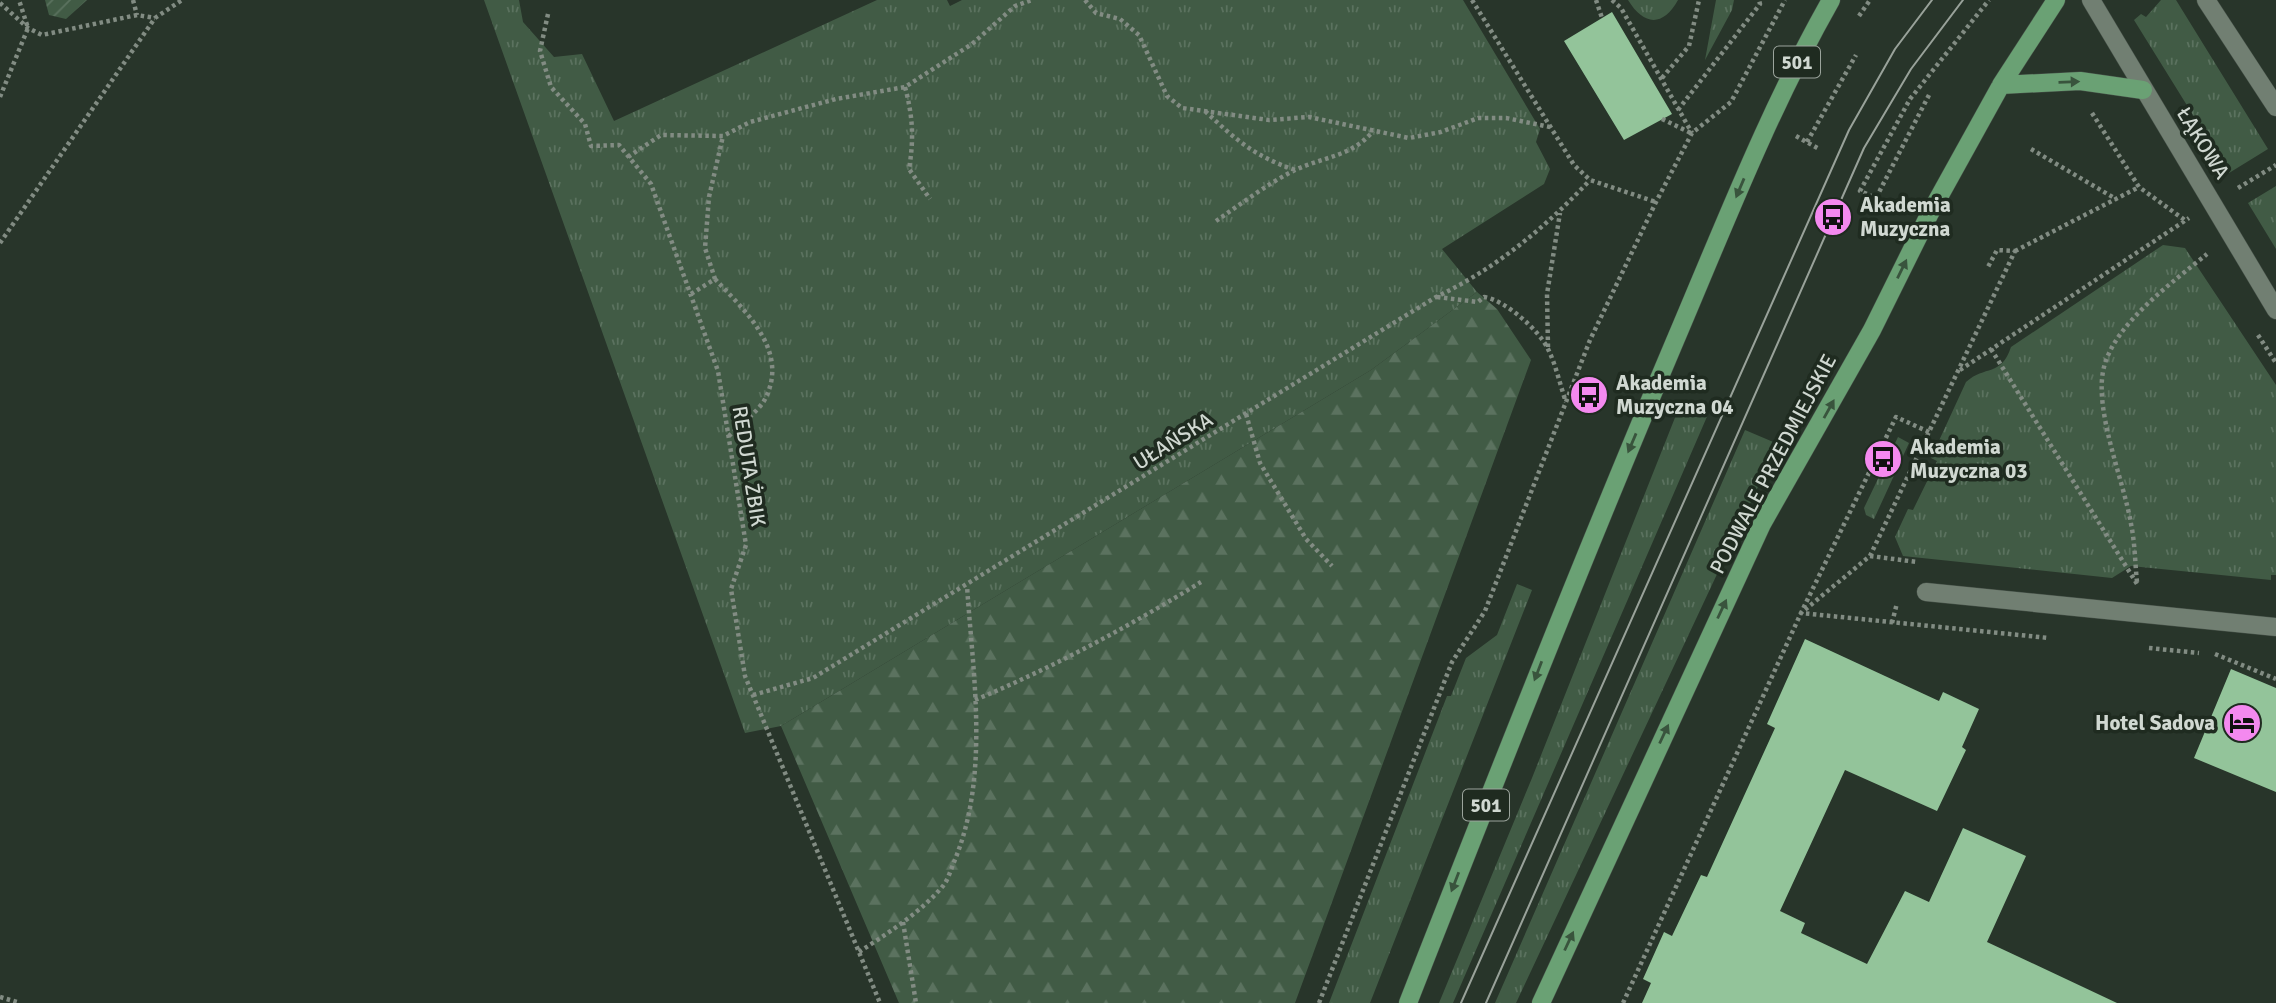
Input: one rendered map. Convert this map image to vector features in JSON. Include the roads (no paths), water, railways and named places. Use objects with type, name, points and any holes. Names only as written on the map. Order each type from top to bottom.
[{"type":"main road","name":"501","points":[[1408,1003],[1563,607],[1766,125],[1831,0]]},
{"type":"main road","name":"PODWALE PRZEDMIEJSKIE","points":[[1541,1003],[1762,524],[1872,330],[1929,215],[2001,85],[2056,0]]},
{"type":"main road","points":[[2001,85],[2080,81],[2143,90]]},
{"type":"street","name":"ŁĄKOWA","points":[[2091,0],[2276,310]]},
{"type":"street","points":[[2206,0],[2276,107]]},
{"type":"street","points":[[1926,592],[2276,626]]},
{"type":"tram line","points":[[1461,1003],[1849,130],[1895,49],[1932,0]]},
{"type":"tram line","points":[[1486,1003],[1864,148],[1911,69],[1963,0]]},
{"type":"place","name":"Akademia Muzyczna","points":[[1833,217]]},
{"type":"place","name":"Akademia Muzyczna 04","points":[[1589,395]]},
{"type":"place","name":"Akademia Muzyczna 03","points":[[1883,459]]},
{"type":"place","name":"Hotel Sadova","points":[[2242,723]]}]
